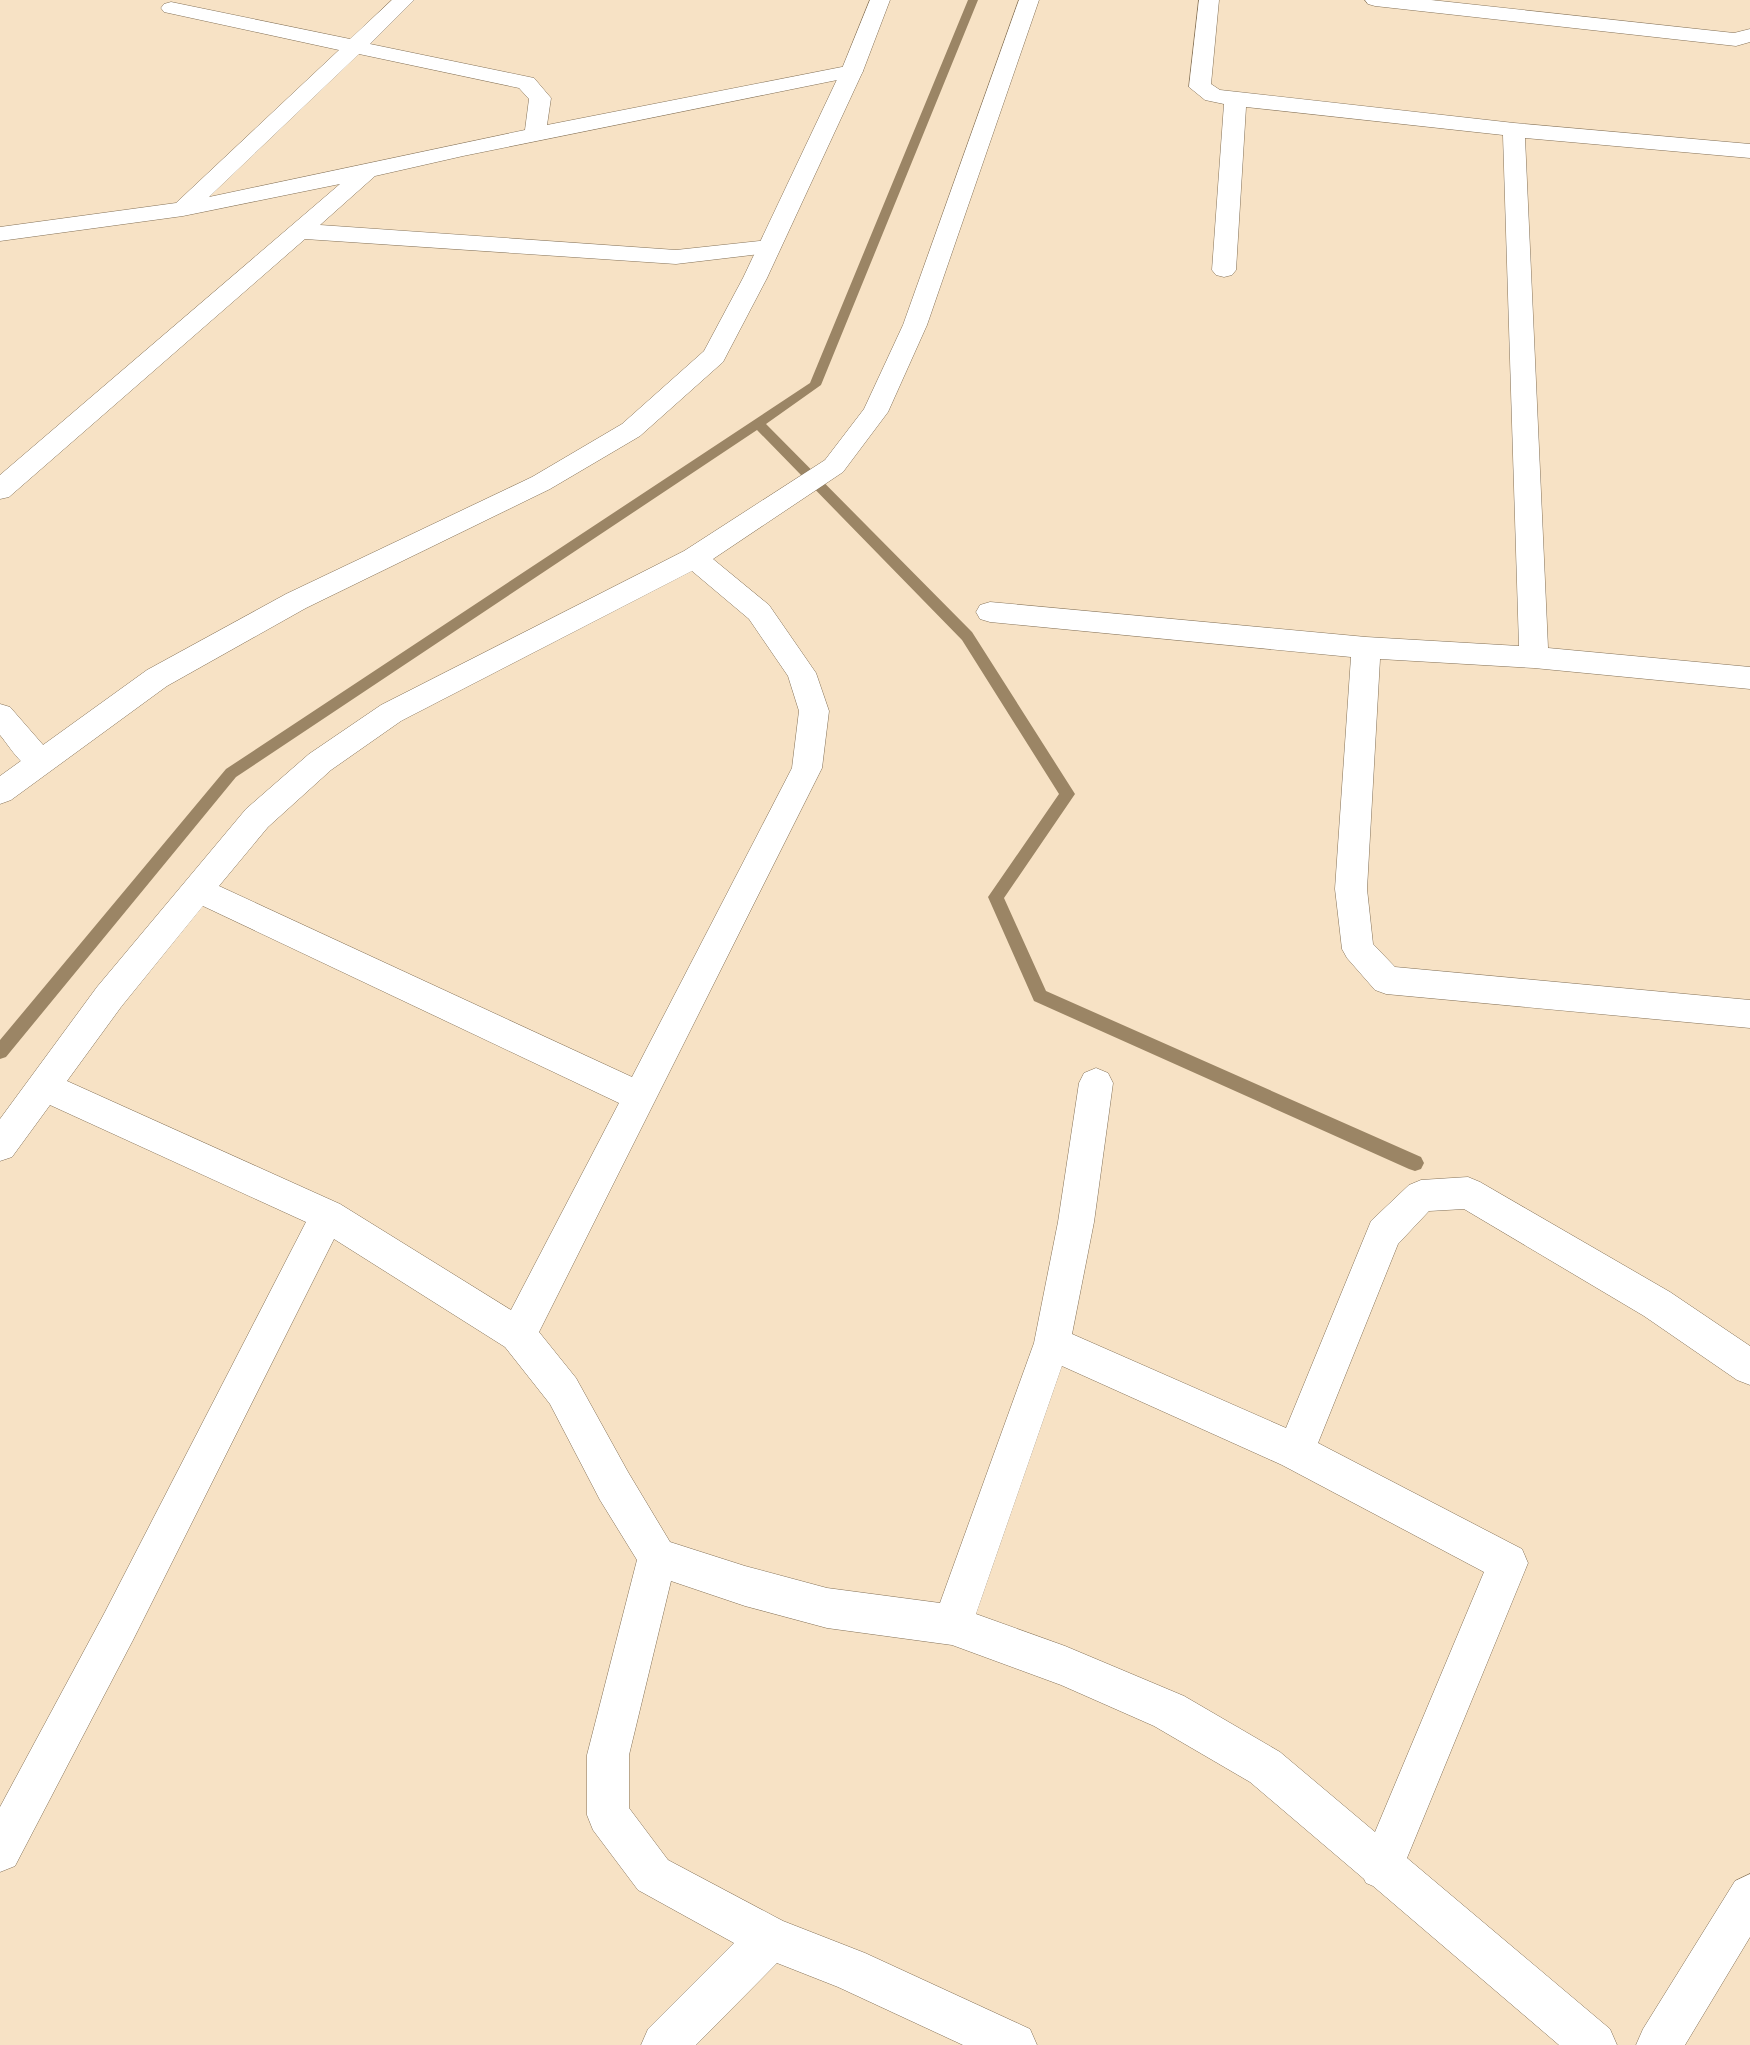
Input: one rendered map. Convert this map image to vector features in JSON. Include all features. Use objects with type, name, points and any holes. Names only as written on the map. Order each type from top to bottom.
[{"type":"street","points":[[183,209],[404,0]]},
{"type":"street","points":[[0,792],[157,678],[296,601],[541,483],[631,430],[714,356],[769,247],[852,71],[880,0]]},
{"type":"street","points":[[0,1146],[109,997],[257,818],[320,762],[391,713],[694,558],[834,466],[876,412],[915,325],[1029,0]]},
{"type":"street","points":[[1209,0],[1200,87],[1213,95],[1749,156]]},
{"type":"street","points":[[1375,0],[1736,40],[1750,35]]},
{"type":"street","points":[[171,9],[526,83],[540,98],[535,135]]},
{"type":"street","points":[[0,234],[183,209],[852,71]]},
{"type":"street","points":[[1224,270],[1234,99]]},
{"type":"street","points":[[1514,130],[1534,657]]},
{"type":"street","points":[[0,490],[369,171]]},
{"type":"street","points":[[300,231],[676,256],[769,247]]},
{"type":"street","points":[[518,1335],[807,768],[814,711],[802,673],[759,612],[694,558]]},
{"type":"street","points":[[990,612],[1366,648],[1534,657],[1750,678]]},
{"type":"street","points":[[1366,648],[1351,889],[1358,950],[1386,980],[1750,1014]]},
{"type":"street","points":[[0,715],[40,762]]},
{"type":"street","points":[[198,890],[641,1096]]},
{"type":"street","points":[[952,1625],[1052,1343],[1076,1222],[1096,1083]]},
{"type":"street","points":[[44,1086],[328,1215],[518,1335],[563,1391],[614,1486],[657,1557],[745,1586],[827,1608],[952,1625],[1065,1666],[1169,1711],[1265,1767],[1381,1868],[1594,2045]]},
{"type":"street","points":[[1295,1452],[1384,1233],[1421,1196],[1468,1193],[1657,1304],[1750,1367]]},
{"type":"street","points":[[0,1851],[328,1215]]},
{"type":"street","points":[[1052,1343],[1295,1452],[1508,1563],[1381,1868]]},
{"type":"street","points":[[657,1557],[609,1755],[608,1815],[653,1875],[770,1938],[849,1969],[1014,2045]]},
{"type":"street","points":[[1659,2045],[1750,1896]]},
{"type":"street","points":[[664,2045],[770,1938]]},
{"type":"waterway","points":[[0,1052],[231,773],[815,385],[973,0]]},
{"type":"waterway","points":[[758,423],[967,636],[1067,794],[996,897],[1040,996],[1415,1163]]}]
